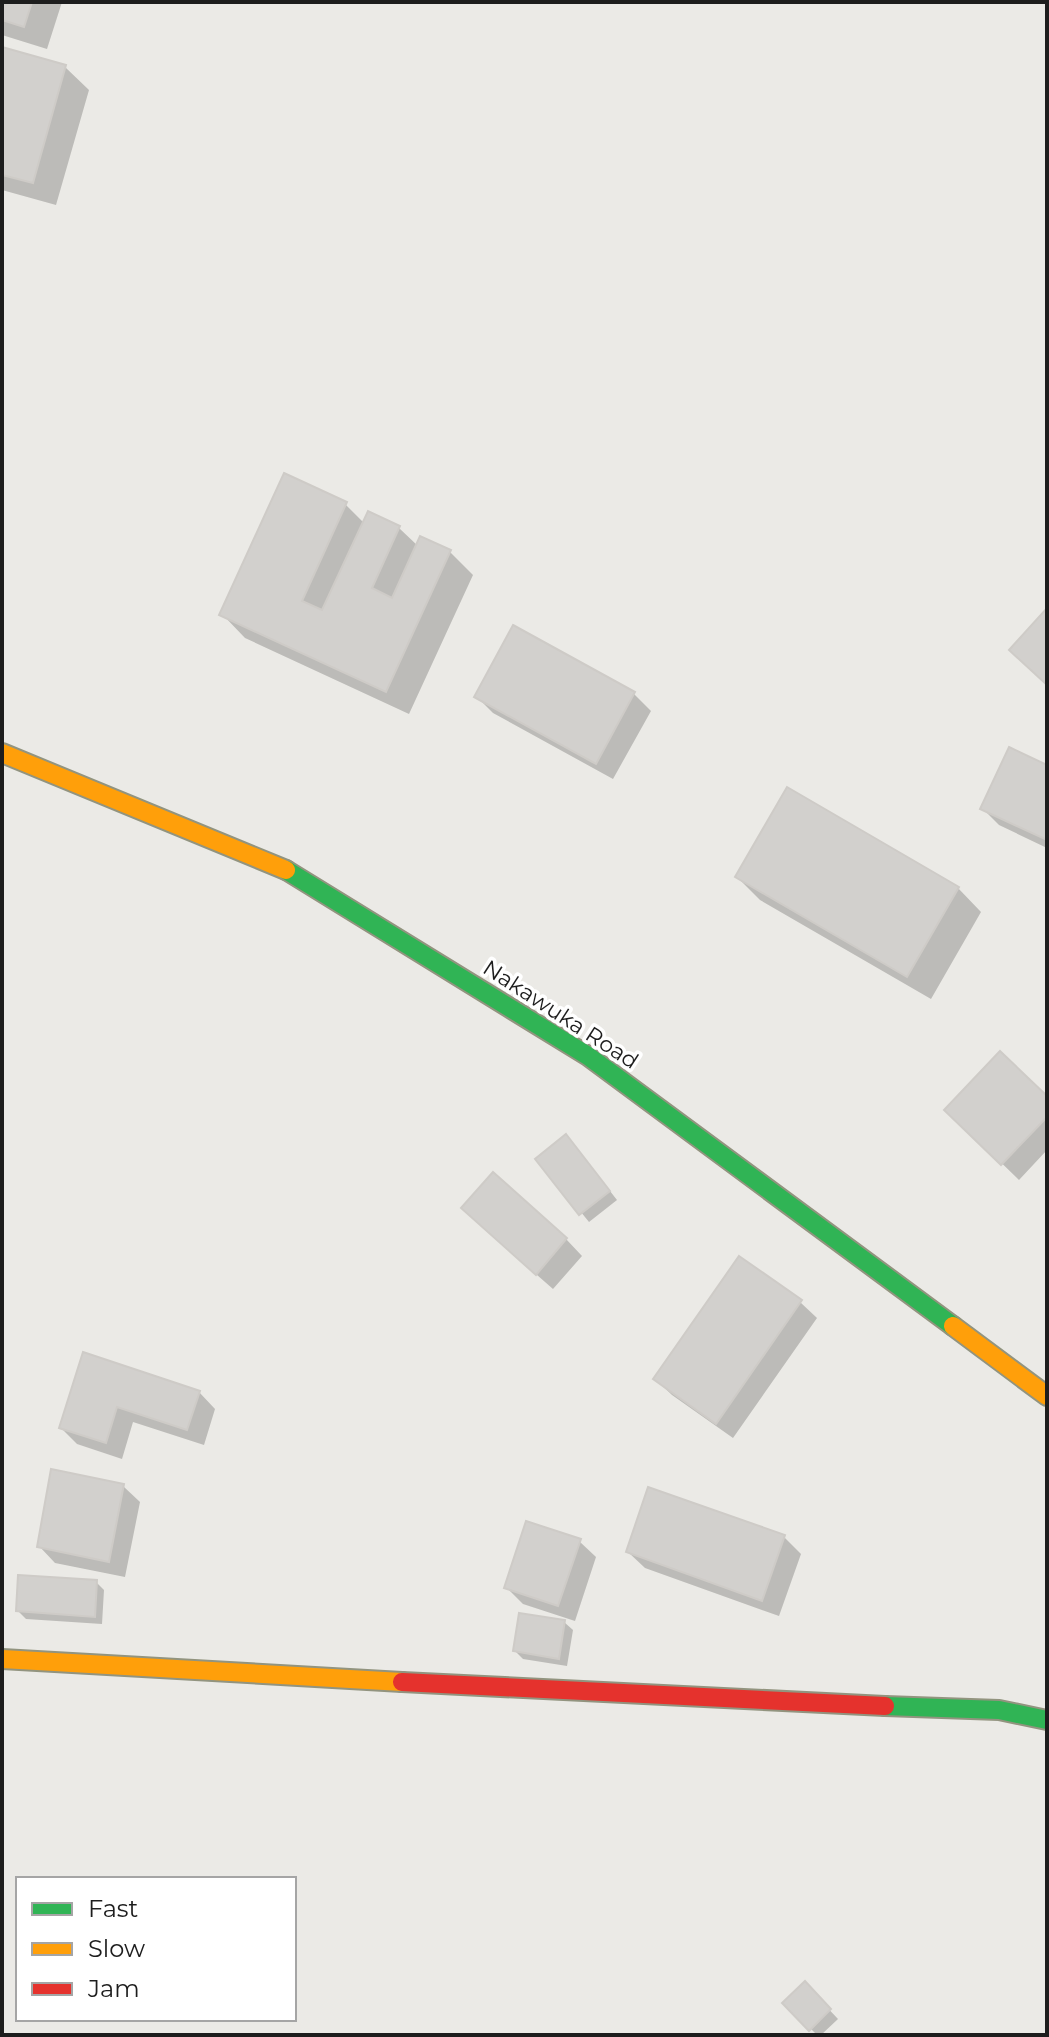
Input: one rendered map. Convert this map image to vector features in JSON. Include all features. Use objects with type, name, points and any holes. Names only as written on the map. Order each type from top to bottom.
[{"type":"main road","name":"Nakawuka Road","points":[[2,753],[295,875],[588,1056],[1047,1396]]},
{"type":"main road","points":[[2,1659],[709,1699],[999,1710],[1047,1720]]},
{"type":"building","points":[[2,2],[32,2],[24,27],[2,20]]},
{"type":"building","points":[[2,47],[66,65],[33,183],[2,175]]},
{"type":"building","points":[[284,473],[347,502],[302,601],[322,610],[368,511],[400,526],[372,588],[392,598],[420,536],[451,550],[386,692],[219,615]]},
{"type":"building","points":[[1047,608],[1047,685],[1009,650]]},
{"type":"building","points":[[513,625],[635,692],[596,764],[474,697]]},
{"type":"building","points":[[1009,747],[1047,765],[1047,840],[980,809]]},
{"type":"building","points":[[787,787],[959,887],[907,977],[735,877]]},
{"type":"building","points":[[1000,1051],[1047,1096],[1047,1117],[1001,1165],[944,1110]]},
{"type":"building","points":[[566,1134],[610,1191],[579,1215],[535,1159]]},
{"type":"building","points":[[493,1172],[567,1238],[536,1275],[461,1208]]},
{"type":"building","points":[[739,1256],[802,1300],[716,1424],[653,1379]]},
{"type":"building","points":[[83,1352],[200,1391],[187,1430],[117,1407],[106,1443],[59,1428]]},
{"type":"building","points":[[51,1469],[124,1484],[109,1562],[37,1547]]},
{"type":"building","points":[[648,1487],[785,1535],[762,1601],[626,1552]]},
{"type":"building","points":[[526,1521],[581,1539],[558,1606],[504,1588]]},
{"type":"building","points":[[18,1575],[97,1580],[95,1617],[16,1611]]},
{"type":"building","points":[[519,1613],[565,1620],[559,1659],[513,1651]]},
{"type":"building","points":[[805,1981],[831,2009],[809,2031],[782,2003]]},
{"type":"traffic: fast","points":[[286,870],[588,1056],[953,1326]]},
{"type":"traffic: fast","points":[[885,1706],[999,1710],[1047,1720]]},
{"type":"traffic: slow","points":[[2,753],[286,870]]},
{"type":"traffic: slow","points":[[953,1326],[1047,1396]]},
{"type":"traffic: slow","points":[[2,1659],[402,1682]]},
{"type":"traffic: jam","points":[[402,1682],[885,1706]]}]
